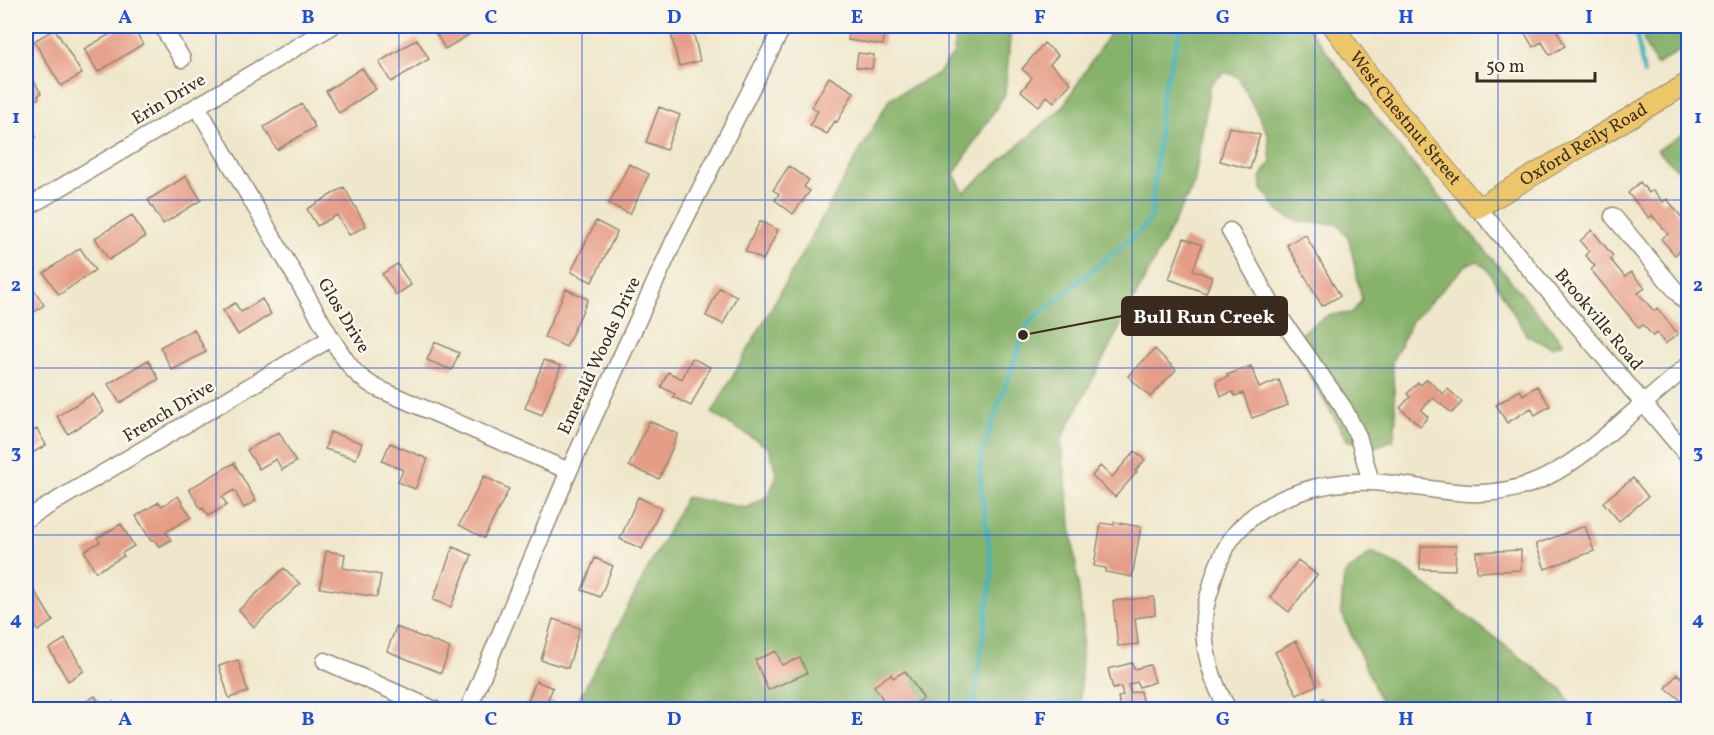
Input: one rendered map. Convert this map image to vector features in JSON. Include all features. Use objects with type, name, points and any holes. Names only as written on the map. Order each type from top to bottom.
[{"type":"main road","name":"West Chestnut Street","points":[[1333,26],[1382,93],[1478,208]]},
{"type":"main road","name":"Oxford Reily Road","points":[[1478,208],[1689,83]]},
{"type":"street","points":[[162,26],[182,59]]},
{"type":"street","name":"Erin Drive","points":[[26,208],[332,26]]},
{"type":"street","name":"Emerald Woods Drive","points":[[468,710],[569,471],[674,242],[783,26]]},
{"type":"street","name":"Glos Drive","points":[[197,106],[331,338],[351,368],[364,381],[569,471]]},
{"type":"street","name":"Brookville Road","points":[[1478,208],[1643,405],[1689,456]]},
{"type":"street","points":[[1613,216],[1689,305]]},
{"type":"street","points":[[1230,231],[1273,307],[1343,407],[1358,436],[1371,482]]},
{"type":"street","name":"French Drive","points":[[26,519],[331,338]]},
{"type":"street","points":[[1229,710],[1207,659],[1204,617],[1214,574],[1234,535],[1249,520],[1269,506],[1303,491],[1337,484],[1371,482],[1460,494],[1503,491],[1532,483],[1558,471],[1585,453],[1689,365]]},
{"type":"street","points":[[325,661],[435,710]]},
{"type":"green space","points":[[955,26],[1011,26],[1005,94],[954,174],[964,192],[1062,108],[1114,26],[1307,26],[1399,148],[1563,343],[1552,347],[1527,336],[1488,270],[1478,261],[1466,265],[1412,321],[1392,362],[1396,421],[1393,440],[1375,447],[1347,440],[1299,357],[1301,333],[1328,315],[1352,313],[1362,300],[1349,239],[1337,224],[1301,222],[1281,214],[1262,189],[1260,178],[1271,162],[1268,134],[1238,77],[1225,72],[1210,85],[1194,184],[1061,440],[1083,626],[1080,702],[1082,709],[573,710],[686,497],[747,508],[768,496],[777,476],[769,448],[712,413],[890,98],[938,74],[954,53]]},
{"type":"green space","points":[[1641,26],[1687,26],[1688,46],[1656,65],[1645,45]]},
{"type":"green space","points":[[1688,131],[1688,179],[1657,150]]},
{"type":"green space","points":[[1371,553],[1403,568],[1562,689],[1573,709],[1384,709],[1341,611],[1344,575]]},
{"type":"building","points":[[124,26],[132,26],[143,44],[98,72],[84,49]]},
{"type":"building","points":[[669,26],[692,26],[700,61],[679,66]]},
{"type":"building","points":[[850,26],[886,26],[883,45],[848,40]]},
{"type":"building","points":[[1521,26],[1566,26],[1557,31],[1565,46],[1550,55],[1542,42],[1533,47]]},
{"type":"building","points":[[432,27],[482,27],[445,49]]},
{"type":"building","points":[[55,29],[82,74],[61,86],[34,41]]},
{"type":"building","points":[[417,39],[429,59],[391,82],[379,62]]},
{"type":"building","points":[[1044,43],[1058,55],[1050,64],[1071,83],[1054,102],[1047,96],[1039,106],[1021,91],[1032,78],[1022,69]]},
{"type":"building","points":[[858,53],[874,55],[872,69],[856,67]]},
{"type":"building","points":[[362,68],[376,89],[339,113],[326,91]]},
{"type":"building","points":[[26,76],[29,82],[33,79],[41,93],[39,98],[26,106]]},
{"type":"building","points":[[829,77],[854,92],[837,122],[835,121],[827,134],[810,125],[818,111],[812,107]]},
{"type":"building","points":[[302,104],[315,127],[277,150],[264,127]]},
{"type":"building","points":[[659,107],[680,115],[666,150],[646,142]]},
{"type":"building","points":[[26,119],[36,137],[26,144]]},
{"type":"building","points":[[1229,127],[1260,135],[1250,169],[1220,161]]},
{"type":"building","points":[[629,164],[649,174],[630,214],[609,204]]},
{"type":"building","points":[[789,166],[809,180],[804,187],[810,191],[793,214],[775,200],[779,194],[773,190]]},
{"type":"building","points":[[186,176],[201,200],[163,224],[148,200]]},
{"type":"building","points":[[1640,182],[1649,193],[1653,190],[1663,202],[1667,199],[1688,225],[1688,259],[1681,250],[1675,255],[1661,239],[1668,234],[1652,215],[1649,218],[1628,193]]},
{"type":"building","points":[[344,187],[366,226],[349,235],[337,215],[317,226],[307,209]]},
{"type":"building","points":[[132,215],[145,237],[109,260],[95,238]]},
{"type":"building","points":[[596,221],[617,232],[592,282],[571,272]]},
{"type":"building","points":[[760,221],[778,230],[763,260],[745,251]]},
{"type":"building","points":[[1592,230],[1613,256],[1610,259],[1625,277],[1631,272],[1645,288],[1638,293],[1654,311],[1657,308],[1678,334],[1665,344],[1657,333],[1653,336],[1643,325],[1639,328],[1591,270],[1595,266],[1585,255],[1589,252],[1580,241]]},
{"type":"building","points":[[1305,234],[1340,296],[1322,306],[1287,245]]},
{"type":"building","points":[[1184,238],[1202,245],[1193,270],[1212,277],[1206,293],[1169,279]]},
{"type":"building","points":[[80,248],[95,270],[59,295],[44,273]]},
{"type":"building","points":[[397,264],[411,285],[396,295],[382,274]]},
{"type":"building","points":[[30,283],[44,305],[26,318],[26,285]]},
{"type":"building","points":[[719,288],[737,296],[723,324],[706,316]]},
{"type":"building","points":[[566,289],[588,299],[566,347],[544,337]]},
{"type":"building","points":[[262,299],[271,314],[238,335],[223,310],[235,303],[241,312]]},
{"type":"building","points":[[194,329],[206,352],[172,370],[160,347]]},
{"type":"building","points":[[435,342],[459,353],[452,370],[427,360]]},
{"type":"building","points":[[1155,349],[1176,370],[1150,397],[1128,376]]},
{"type":"building","points":[[692,358],[710,367],[691,406],[673,397],[675,394],[661,387],[668,372],[682,379]]},
{"type":"building","points":[[148,360],[159,379],[120,403],[108,384]]},
{"type":"building","points":[[544,360],[561,366],[542,415],[525,408]]},
{"type":"building","points":[[1251,366],[1259,388],[1279,380],[1288,405],[1252,418],[1243,393],[1235,396],[1233,392],[1221,396],[1216,381]]},
{"type":"building","points":[[1427,379],[1443,394],[1448,389],[1462,402],[1452,413],[1433,398],[1421,410],[1428,417],[1420,426],[1400,408],[1410,397],[1407,394],[1418,382],[1421,385]]},
{"type":"building","points":[[1537,386],[1550,406],[1535,415],[1531,408],[1507,423],[1496,405],[1520,390],[1523,395]]},
{"type":"building","points":[[93,394],[104,412],[68,434],[57,416]]},
{"type":"building","points":[[649,421],[678,434],[659,479],[629,466]]},
{"type":"building","points":[[37,429],[46,445],[26,457],[26,435]]},
{"type":"building","points":[[279,432],[296,462],[282,470],[276,459],[259,469],[247,450]]},
{"type":"building","points":[[330,432],[362,443],[356,459],[325,449]]},
{"type":"building","points":[[390,443],[428,459],[415,489],[398,482],[403,470],[382,461]]},
{"type":"building","points":[[1135,451],[1145,460],[1115,497],[1092,476],[1100,466],[1112,477]]},
{"type":"building","points":[[234,463],[256,501],[244,508],[234,490],[222,497],[227,505],[208,516],[189,489]]},
{"type":"building","points":[[484,476],[509,489],[484,538],[459,525]]},
{"type":"building","points":[[1633,478],[1648,497],[1619,521],[1603,502]]},
{"type":"building","points":[[178,496],[191,517],[166,532],[171,540],[159,547],[154,539],[151,541],[136,516],[159,502],[162,506]]},
{"type":"building","points":[[638,497],[661,508],[642,549],[620,539]]},
{"type":"building","points":[[1114,522],[1141,527],[1132,577],[1105,572],[1106,568],[1094,566],[1101,523],[1114,525]]},
{"type":"building","points":[[121,524],[134,546],[122,553],[124,556],[96,572],[84,551],[100,542],[97,538]]},
{"type":"building","points":[[1585,526],[1594,551],[1545,569],[1536,544]]},
{"type":"building","points":[[1421,546],[1456,546],[1455,570],[1420,569]]},
{"type":"building","points":[[453,547],[472,555],[451,607],[433,600]]},
{"type":"building","points":[[1521,550],[1521,570],[1477,572],[1476,552]]},
{"type":"building","points":[[326,551],[345,554],[343,568],[381,575],[377,597],[320,588]]},
{"type":"building","points":[[595,558],[613,566],[600,597],[582,590]]},
{"type":"building","points":[[1298,560],[1317,575],[1289,612],[1270,597]]},
{"type":"building","points":[[284,568],[300,584],[254,627],[239,610]]},
{"type":"building","points":[[28,580],[53,621],[38,631],[26,610],[26,581]]},
{"type":"building","points":[[1154,597],[1155,615],[1135,618],[1138,644],[1118,646],[1113,601]]},
{"type":"building","points":[[553,619],[580,628],[568,668],[541,660]]},
{"type":"building","points":[[396,627],[450,648],[441,673],[387,651]]},
{"type":"building","points":[[65,639],[84,671],[68,681],[49,649]]},
{"type":"building","points":[[1296,641],[1317,685],[1297,695],[1275,652]]},
{"type":"building","points":[[776,651],[782,665],[800,658],[807,673],[768,690],[755,660]]},
{"type":"building","points":[[238,660],[248,692],[229,698],[219,666]]},
{"type":"building","points":[[1132,663],[1134,669],[1150,665],[1155,682],[1139,687],[1137,682],[1128,685],[1131,693],[1140,691],[1143,704],[1121,710],[1118,697],[1123,696],[1121,687],[1113,689],[1108,669]]},
{"type":"building","points":[[905,671],[923,698],[913,705],[916,710],[890,710],[874,686],[891,674],[893,678]]},
{"type":"building","points":[[1677,674],[1688,683],[1688,693],[1682,701],[1666,688]]},
{"type":"building","points":[[536,681],[553,688],[548,699],[554,702],[550,710],[524,710]]},
{"type":"building","points":[[95,696],[103,709],[113,702],[118,710],[86,710],[82,704]]},
{"type":"building","points":[[1323,698],[1331,710],[1313,710],[1311,706]]},
{"type":"waterway","points":[[973,710],[992,572],[980,475],[981,455],[1027,326],[1149,221],[1152,213],[1162,95],[1181,26]]},
{"type":"waterway","points":[[1635,26],[1644,74]]},
{"type":"place","name":"Bull Run Creek","points":[[1023,335]]}]
